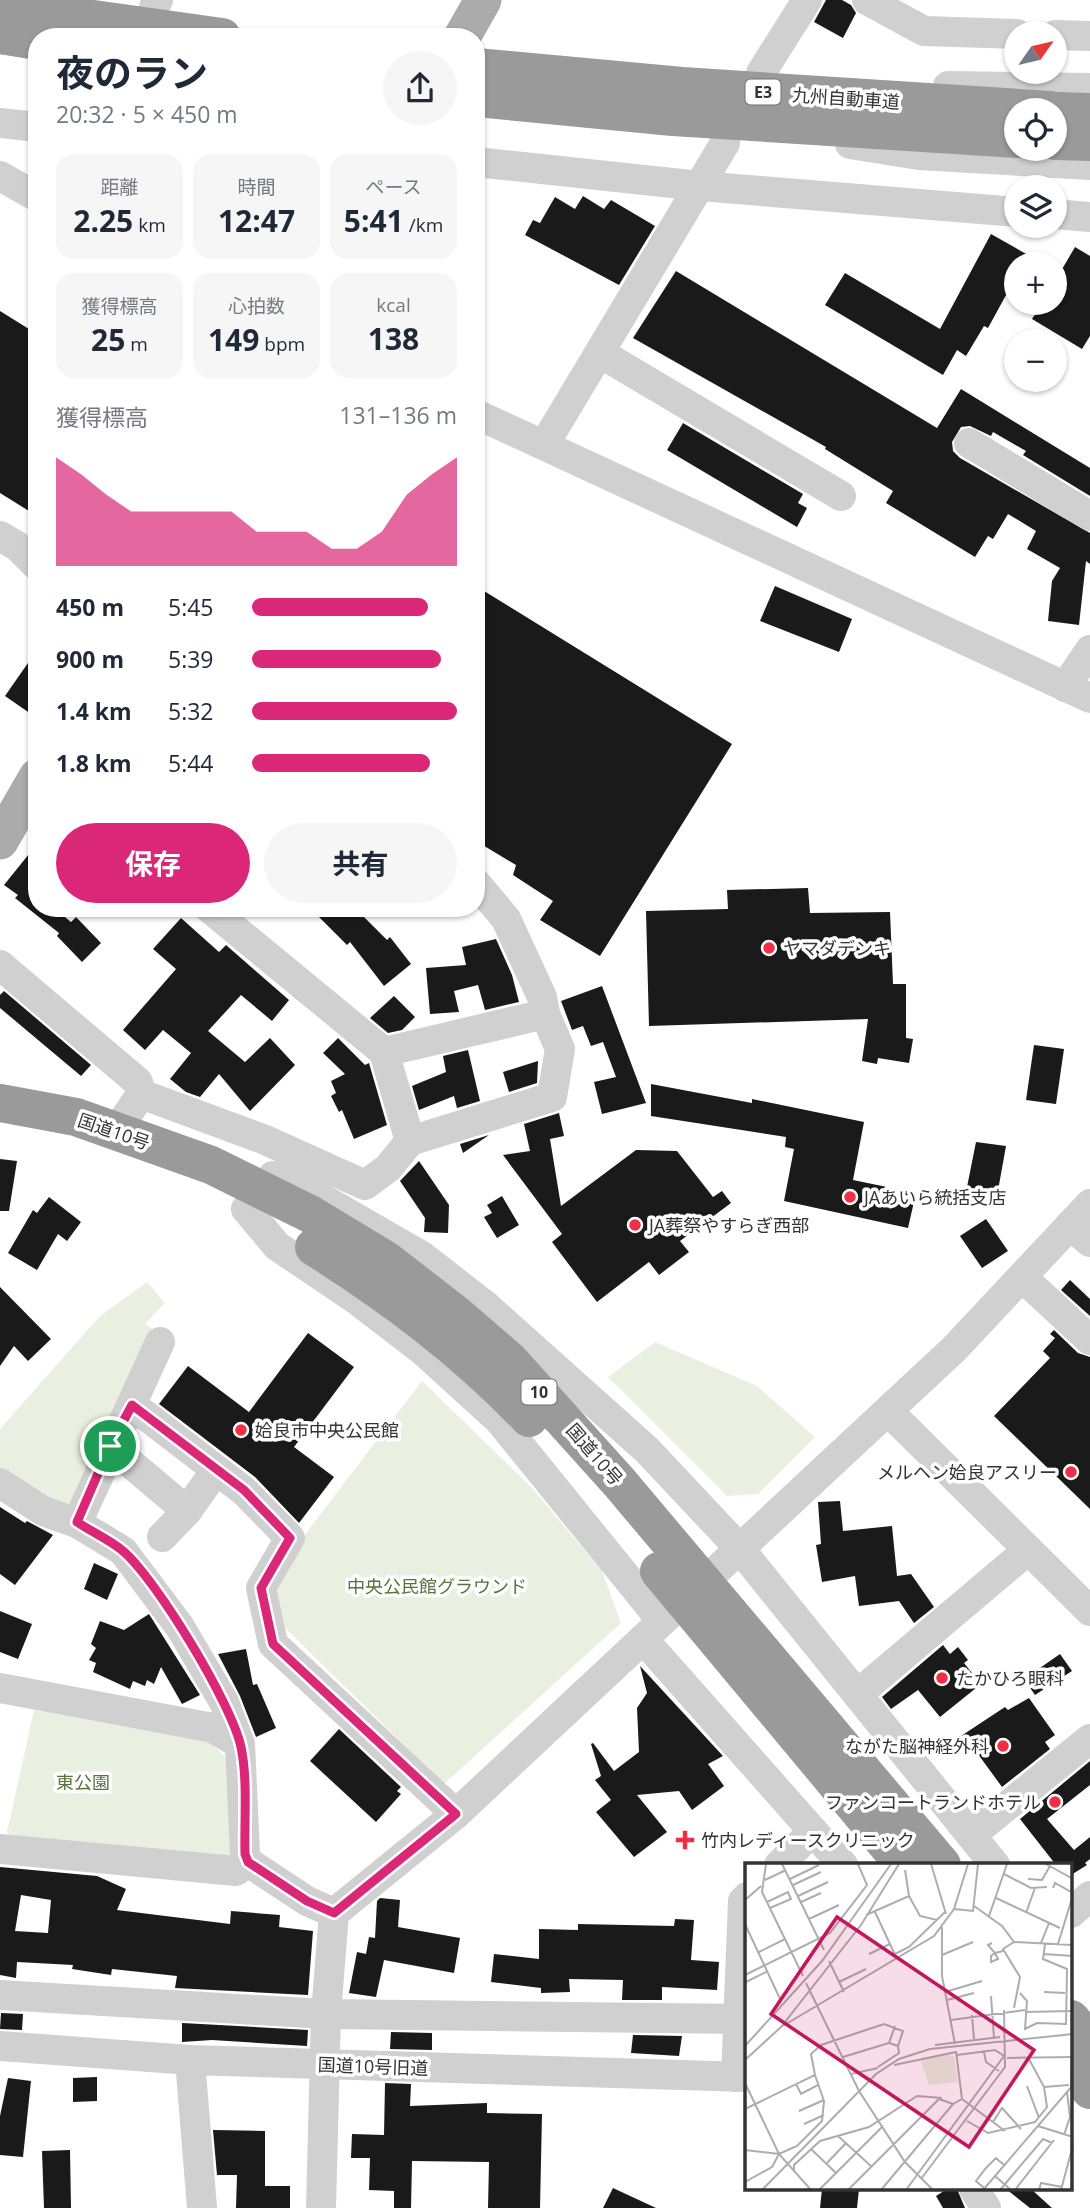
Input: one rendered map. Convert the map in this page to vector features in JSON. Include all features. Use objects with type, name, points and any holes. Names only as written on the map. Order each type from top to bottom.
[{"type":"highway","points":[[0,6],[158,28]]},
{"type":"highway","points":[[0,35],[28,40]]},
{"type":"highway","name":"九州自動車道","points":[[485,69],[678,101],[1004,138]]},
{"type":"highway","name":"九州自動車道","points":[[485,98],[1004,109]]},
{"type":"highway","points":[[1067,112],[1090,113]]},
{"type":"highway","points":[[1067,141],[1090,142]]},
{"type":"highway","name":"国道10号","points":[[0,1103],[76,1117],[211,1166],[310,1214],[386,1260],[509,1360],[620,1482],[940,1863]]},
{"type":"highway","name":"国道10号","points":[[0,1127],[58,1138],[126,1158],[246,1209],[305,1241],[393,1297],[503,1391],[608,1510],[902,1863]]},
{"type":"highway","points":[[1072,2019],[1090,2042]]},
{"type":"highway","points":[[1072,2068],[1090,2090]]},
{"type":"main road","points":[[467,28],[484,0]]},
{"type":"main road","points":[[0,841],[28,793]]},
{"type":"street","points":[[761,73],[807,0]]},
{"type":"street","points":[[867,0],[924,31],[1004,33]]},
{"type":"street","points":[[1068,35],[1090,36]]},
{"type":"street","points":[[678,101],[1090,88]]},
{"type":"street","points":[[678,101],[919,155],[1090,165]]},
{"type":"street","points":[[0,123],[28,126]]},
{"type":"street","points":[[544,445],[725,143]]},
{"type":"street","points":[[485,163],[700,186],[1004,211]]},
{"type":"street","points":[[0,176],[28,192]]},
{"type":"street","points":[[1067,215],[1090,217]]},
{"type":"street","points":[[600,353],[841,496]]},
{"type":"street","points":[[485,418],[1078,693],[1090,650]]},
{"type":"street","points":[[969,443],[1090,516]]},
{"type":"street","points":[[0,536],[18,546],[28,557]]},
{"type":"street","points":[[141,1094],[263,1139],[365,1185],[388,1168],[411,1141],[552,1097],[560,1049],[545,1014],[542,997],[506,919],[485,894]]},
{"type":"street","points":[[220,917],[384,1052],[411,1141]]},
{"type":"street","points":[[0,964],[138,1082],[141,1094],[117,1130]]},
{"type":"street","points":[[384,1052],[545,1014]]},
{"type":"street","points":[[211,1166],[251,1167],[316,1195],[422,1256],[495,1313],[647,1450],[730,1558],[859,1693],[993,1863]]},
{"type":"street","points":[[246,1209],[277,1246],[357,1300],[422,1350],[500,1422],[659,1623],[813,1831],[841,1863]]},
{"type":"street","points":[[730,1558],[888,1411],[1022,1278],[1083,1224]]},
{"type":"street","points":[[1022,1278],[1090,1340]]},
{"type":"street","points":[[77,1522],[160,1342]]},
{"type":"street","points":[[132,1405],[244,1490],[290,1538],[261,1588],[273,1644],[456,1814]]},
{"type":"street","points":[[888,1411],[1090,1612]]},
{"type":"street","points":[[110,1446],[187,1511]]},
{"type":"street","points":[[162,1537],[187,1511],[216,1470]]},
{"type":"street","points":[[0,1483],[43,1511],[77,1522],[123,1551],[141,1572],[180,1628],[224,1702],[240,1744],[245,1854],[248,1862],[307,1901],[334,1913]]},
{"type":"street","points":[[859,1693],[1028,1550]]},
{"type":"street","points":[[321,2208],[326,2014],[334,1913],[456,1814],[659,1623]]},
{"type":"street","points":[[0,1688],[214,1728],[240,1744]]},
{"type":"street","points":[[971,1835],[1090,1739]]},
{"type":"street","points":[[781,1863],[813,1831]]},
{"type":"street","points":[[0,1849],[236,1871],[248,1862]]},
{"type":"street","points":[[1072,1912],[1090,1896]]},
{"type":"street","points":[[741,2077],[745,1899]]},
{"type":"street","points":[[0,1995],[326,2014],[743,2020]]},
{"type":"street","name":"国道10号旧道","points":[[0,2046],[190,2060],[741,2077]]},
{"type":"street","points":[[190,2060],[202,2208]]},
{"type":"street","points":[[975,2190],[986,2208]]},
{"type":"green space","points":[[147,1282],[165,1303],[145,1324],[162,1336],[69,1512],[0,1474],[0,1429],[100,1316]]},
{"type":"green space","points":[[655,1342],[757,1386],[815,1437],[758,1494],[727,1496],[608,1377]]},
{"type":"green space","name":"中央公民館グラウンド","points":[[422,1381],[532,1488],[602,1571],[621,1623],[444,1784],[274,1617],[268,1583]]},
{"type":"green space","name":"東公園","points":[[34,1710],[212,1743],[229,1761],[233,1853],[224,1858],[11,1837],[7,1832]]},
{"type":"building","points":[[826,0],[842,0],[851,5],[856,13],[843,38],[814,22]]},
{"type":"building","points":[[583,196],[604,209],[611,200],[655,226],[619,285],[525,235],[533,220],[540,223],[555,197],[575,209]]},
{"type":"building","points":[[991,234],[1023,252],[1004,252],[1004,299],[988,328],[984,326],[966,356],[957,350],[943,375],[825,305],[845,273],[940,329]]},
{"type":"building","points":[[1075,247],[1090,256],[1090,336],[1082,349],[1067,340],[1067,329],[1049,329],[1032,319],[1034,315],[1067,315],[1067,261]]},
{"type":"building","points":[[676,271],[937,428],[961,389],[1090,468],[1090,496],[1023,455],[1026,451],[993,432],[991,436],[970,426],[961,427],[952,442],[953,451],[960,458],[1090,533],[1090,564],[1086,561],[1079,625],[1048,621],[1052,581],[1060,568],[1027,549],[1036,531],[1008,514],[993,539],[988,536],[975,557],[886,503],[893,491],[825,449],[826,447],[633,338]]},
{"type":"building","points":[[0,311],[28,328],[28,510],[0,493]]},
{"type":"building","points":[[683,423],[803,494],[798,503],[807,508],[797,527],[667,450]]},
{"type":"building","points":[[775,586],[852,619],[839,652],[760,621]]},
{"type":"building","points":[[485,592],[732,744],[600,956],[540,920],[553,901],[513,875],[516,865],[485,846]]},
{"type":"building","points":[[28,663],[28,712],[5,696]]},
{"type":"building","points":[[28,855],[28,908],[15,898],[18,895],[4,885]]},
{"type":"building","name":"ヤマダデンキ","points":[[808,888],[810,913],[890,912],[893,984],[906,984],[906,1038],[913,1039],[909,1063],[878,1058],[877,1064],[862,1061],[868,1019],[649,1026],[646,911],[728,909],[727,890]]},
{"type":"building","points":[[39,917],[65,917],[71,922],[76,917],[101,943],[82,962],[57,936],[59,933]]},
{"type":"building","points":[[319,917],[364,917],[387,940],[390,937],[411,964],[384,986],[350,942],[347,945]]},
{"type":"building","points":[[181,918],[219,952],[226,945],[289,1000],[272,1021],[241,995],[208,1031],[245,1062],[270,1038],[295,1065],[250,1111],[219,1074],[200,1097],[186,1092],[170,1079],[191,1053],[163,1030],[145,1050],[123,1030],[176,969],[153,949]]},
{"type":"building","points":[[496,939],[512,975],[519,1002],[485,1010],[478,985],[454,991],[459,1012],[430,1014],[426,968],[466,965],[462,947]]},
{"type":"building","points":[[602,986],[646,1103],[602,1114],[594,1082],[616,1077],[603,1042],[591,1046],[583,1026],[572,1030],[561,1001]]},
{"type":"building","points":[[4,991],[91,1065],[81,1076],[0,1008],[0,995]]},
{"type":"building","points":[[394,996],[415,1017],[402,1030],[388,1033],[370,1018]]},
{"type":"building","points":[[338,1038],[365,1065],[369,1063],[387,1125],[354,1139],[342,1110],[339,1112],[331,1096],[336,1093],[331,1081],[345,1074],[323,1053]]},
{"type":"building","points":[[1034,1045],[1064,1049],[1056,1104],[1026,1100]]},
{"type":"building","points":[[468,1050],[480,1101],[457,1108],[454,1096],[419,1110],[412,1086],[446,1072],[443,1056]]},
{"type":"building","points":[[538,1061],[537,1083],[509,1092],[503,1072]]},
{"type":"building","points":[[651,1084],[752,1103],[752,1099],[864,1122],[853,1180],[916,1193],[908,1228],[784,1201],[794,1149],[785,1147],[786,1137],[651,1116]]},
{"type":"building","name":"JA葬祭やすらぎ西部","points":[[559,1113],[564,1136],[550,1139],[561,1206],[636,1150],[677,1151],[713,1197],[722,1191],[731,1203],[680,1241],[689,1252],[659,1275],[649,1262],[597,1302],[552,1242],[562,1234],[503,1155],[530,1151],[524,1124]]},
{"type":"building","points":[[489,1135],[463,1153],[460,1144]]},
{"type":"building","points":[[976,1142],[1006,1146],[997,1196],[966,1192]]},
{"type":"building","points":[[0,1159],[17,1161],[9,1211],[0,1211]]},
{"type":"building","points":[[419,1161],[449,1205],[448,1233],[424,1232],[425,1218],[400,1181]]},
{"type":"building","points":[[502,1196],[519,1225],[497,1238],[484,1217],[492,1213],[487,1205]]},
{"type":"building","points":[[49,1197],[81,1222],[67,1241],[58,1234],[37,1270],[8,1253],[33,1210],[37,1213]]},
{"type":"building","points":[[986,1219],[1008,1251],[982,1268],[960,1236]]},
{"type":"building","points":[[1070,1280],[1090,1299],[1090,1316],[1061,1290]]},
{"type":"building","points":[[0,1287],[51,1339],[28,1361],[14,1346],[0,1366]]},
{"type":"building","name":"メルヘン姶良アスリー","points":[[1054,1330],[1078,1353],[1090,1357],[1090,1509],[994,1416],[1050,1358],[1043,1351],[1055,1338],[1050,1334]]},
{"type":"building","name":"姶良市中央公民館","points":[[308,1333],[354,1367],[294,1447],[334,1477],[299,1523],[255,1477],[159,1404],[188,1366],[249,1412]]},
{"type":"building","points":[[840,1501],[843,1531],[892,1526],[897,1576],[911,1574],[934,1607],[914,1623],[899,1601],[859,1606],[855,1576],[822,1582],[816,1545],[821,1544],[818,1502]]},
{"type":"building","points":[[0,1507],[25,1523],[27,1521],[53,1535],[15,1585],[0,1574]]},
{"type":"building","points":[[94,1563],[118,1574],[107,1600],[84,1589]]},
{"type":"building","points":[[0,1611],[32,1624],[18,1659],[0,1652]]},
{"type":"building","points":[[149,1614],[200,1695],[182,1704],[161,1667],[154,1684],[147,1680],[145,1686],[133,1681],[130,1689],[93,1672],[96,1663],[89,1660],[96,1648],[91,1644],[100,1621],[124,1630]]},
{"type":"building","name":"たかひろ眼科","points":[[943,1645],[950,1654],[958,1647],[968,1660],[964,1663],[981,1684],[940,1717],[918,1690],[891,1709],[882,1697]]},
{"type":"building","points":[[246,1649],[253,1685],[257,1684],[276,1728],[256,1737],[240,1696],[218,1654]]},
{"type":"building","points":[[1060,1654],[1072,1671],[1035,1695],[1024,1679]]},
{"type":"building","name":"竹内レディースクリニック","points":[[640,1666],[723,1756],[708,1764],[724,1786],[692,1810],[679,1791],[637,1795],[667,1832],[634,1857],[596,1812],[611,1800],[595,1780],[601,1776],[591,1744],[593,1743],[614,1771],[639,1752],[637,1708],[647,1693]]},
{"type":"building","name":"ながた脳神経外科","points":[[1029,1698],[1055,1735],[1045,1742],[1050,1749],[1002,1787],[975,1750],[966,1756],[955,1740],[1005,1707],[1008,1710]]},
{"type":"building","points":[[339,1729],[401,1787],[397,1791],[401,1794],[376,1822],[310,1761]]},
{"type":"building","name":"ファンコートランドホテル","points":[[1090,1761],[1090,1785],[1047,1819],[1074,1850],[1090,1837],[1090,1859],[1085,1863],[1087,1865],[1072,1874],[1072,1863],[1054,1863],[1020,1819]]},
{"type":"building","points":[[0,1867],[97,1876],[126,1889],[117,1910],[230,1924],[231,1911],[280,1915],[279,1927],[313,1931],[308,1995],[175,1988],[177,1976],[112,1969],[111,1975],[72,1969],[73,1965],[17,1962],[16,1978],[0,1975]],"holes":[[[21,1895],[51,1900],[48,1933],[15,1931]]]},
{"type":"building","points":[[380,1898],[400,1900],[398,1927],[460,1938],[454,1973],[384,1960],[376,1997],[349,1993],[357,1952],[366,1954],[369,1937],[375,1938],[377,1901]]},
{"type":"building","points":[[675,1919],[694,1920],[691,1960],[719,1962],[717,1990],[662,1987],[662,2000],[622,2000],[623,1980],[569,1979],[570,1992],[541,1993],[541,1988],[491,1982],[494,1954],[539,1959],[539,1929],[578,1930],[578,1924],[674,1926]]},
{"type":"building","points":[[1,2013],[23,2014],[22,2030],[0,2029]]},
{"type":"building","points":[[182,2023],[308,2030],[307,2046],[212,2040],[182,2042]]},
{"type":"building","points":[[391,2032],[432,2033],[432,2050],[390,2049]]},
{"type":"building","points":[[633,2035],[682,2036],[679,2056],[631,2053]]},
{"type":"building","points":[[97,2077],[97,2101],[73,2102],[73,2078]]},
{"type":"building","points":[[8,2078],[31,2081],[23,2157],[0,2155],[0,2116]]},
{"type":"building","points":[[385,2083],[411,2084],[410,2106],[487,2103],[487,2113],[542,2114],[540,2208],[488,2208],[489,2162],[412,2161],[411,2208],[394,2208],[394,2191],[369,2190],[370,2158],[351,2158],[352,2134],[384,2135]]},
{"type":"building","points":[[213,2130],[265,2131],[265,2186],[290,2186],[290,2208],[236,2208],[237,2175],[217,2175]]},
{"type":"building","points":[[70,2150],[71,2208],[44,2208],[42,2151]]},
{"type":"building","points":[[613,2188],[656,2208],[603,2208]]},
{"type":"building","points":[[822,2190],[859,2190],[857,2208],[820,2208]]},
{"type":"building","points":[[945,2190],[957,2190],[965,2208],[943,2208],[936,2196]]},
{"type":"building","points":[[1007,2190],[1032,2190],[1052,2208],[1030,2208]]},
{"type":"place","name":"ヤマダデンキ","points":[[769,948]]},
{"type":"place","name":"JAあいら統括支店","points":[[850,1197]]},
{"type":"place","name":"JA葬祭やすらぎ西部","points":[[635,1225]]},
{"type":"place","name":"姶良市中央公民館","points":[[241,1430]]},
{"type":"place","name":"メルヘン姶良アスリー","points":[[1071,1472]]},
{"type":"place","name":"たかひろ眼科","points":[[942,1678]]},
{"type":"place","name":"ながた脳神経外科","points":[[1003,1746]]},
{"type":"place","name":"ファンコートランドホテル","points":[[1055,1802]]},
{"type":"place","name":"竹内レディースクリニック","points":[[685,1840]]},
{"type":"route","points":[[132,1405],[244,1490],[290,1538],[261,1588],[273,1644],[456,1814],[334,1913],[278,1884],[248,1862],[245,1854],[243,1758],[224,1702],[180,1628],[141,1572],[123,1551],[77,1522],[110,1446],[132,1405]]}]
